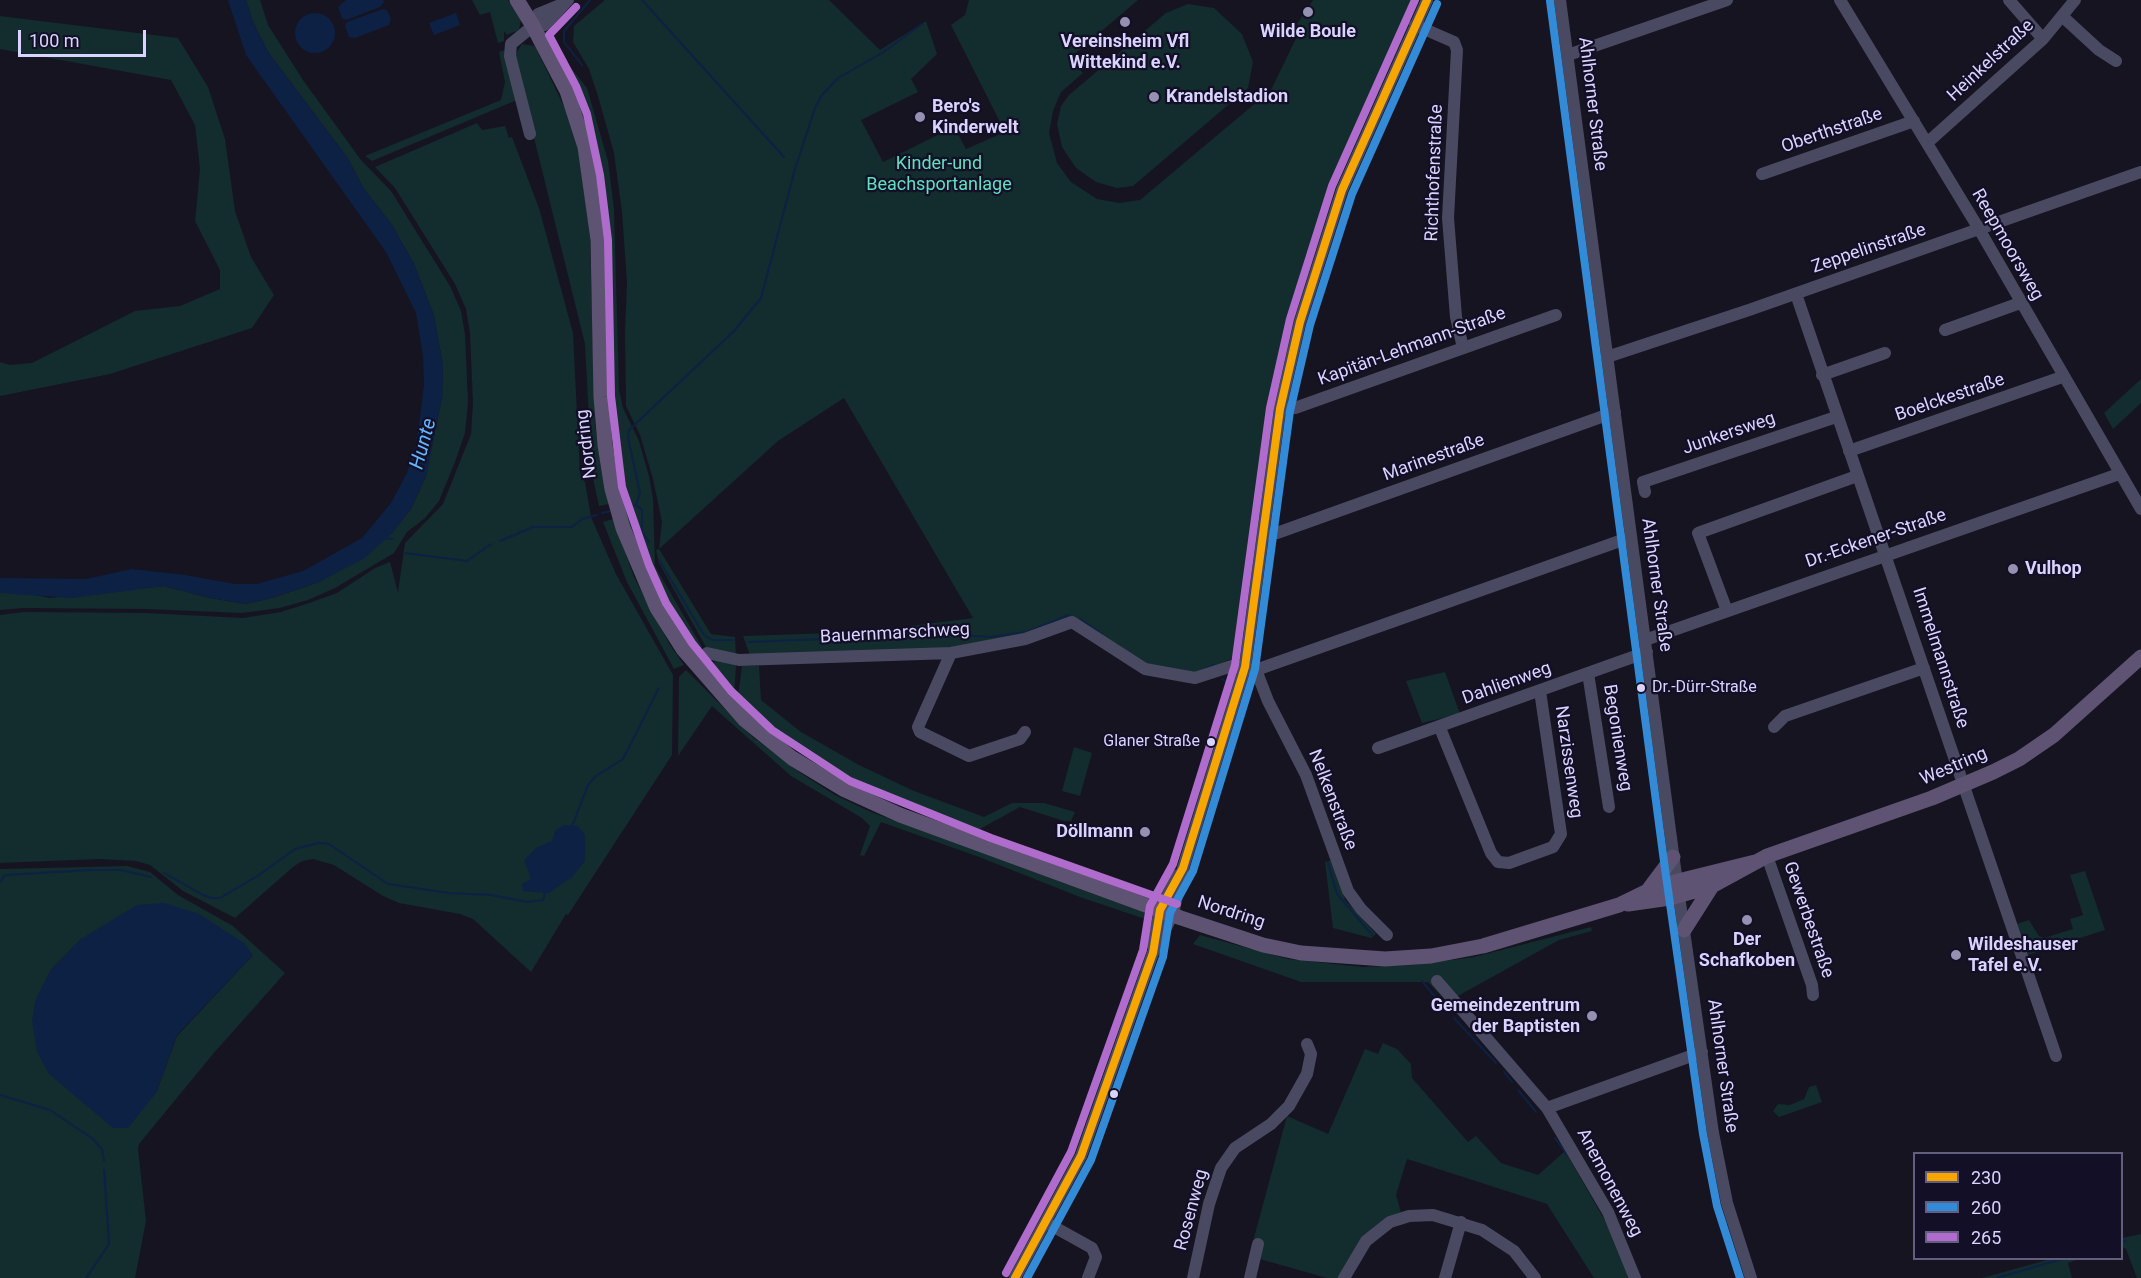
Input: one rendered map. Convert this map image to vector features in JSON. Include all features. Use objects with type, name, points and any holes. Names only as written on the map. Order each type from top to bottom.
[{"type":"main road","name":"Nordring","points":[[516,0],[533,26],[570,100],[590,176],[598,240],[601,397],[612,489],[639,569],[657,608],[683,649],[705,677],[765,738],[792,758],[845,790],[933,827],[1166,912],[1263,945],[1300,953],[1385,959],[1431,956],[1483,946],[1678,889]]},
{"type":"main road","name":"Westring","points":[[1678,889],[1964,785],[2019,759],[2054,735],[2141,657]]},
{"type":"main road","points":[[1649,889],[1673,857]]},
{"type":"main road","name":"Westring","points":[[1678,889],[1712,886],[1761,859]]},
{"type":"main road","points":[[1684,930],[1712,886]]},
{"type":"main road","name":"Nordring","points":[[1619,905],[1649,889],[1678,889]]},
{"type":"street","points":[[1015,1278],[1047,1223],[1081,1156],[1251,668],[1280,409],[1300,322],[1342,190],[1427,0]]},
{"type":"street","name":"Ahlhorner Straße","points":[[1560,0],[1673,857],[1720,1173],[1751,1278]]},
{"type":"street","points":[[1568,56],[1727,0]]},
{"type":"street","name":"Reepmoorsweg","points":[[1840,0],[1978,229],[2141,510]]},
{"type":"street","points":[[2009,0],[2043,39]]},
{"type":"street","name":"Heinkelstraße","points":[[1927,143],[2043,39],[2075,0]]},
{"type":"street","points":[[530,134],[510,56],[511,44],[533,26],[538,14],[566,2]]},
{"type":"street","points":[[2062,16],[2099,50],[2116,61]]},
{"type":"street","name":"Richthofenstraße","points":[[1415,25],[1454,42],[1457,50],[1448,218],[1456,316],[1463,348]]},
{"type":"street","name":"Oberthstraße","points":[[1762,174],[1914,121]]},
{"type":"street","name":"Zeppelinstraße","points":[[1607,357],[1796,294],[2141,172]]},
{"type":"street","name":"Immelmannstraße","points":[[1796,294],[1836,417],[1887,555],[2056,1056]]},
{"type":"street","points":[[1945,330],[2020,303]]},
{"type":"street","name":"Kapitän-Lehmann-Straße","points":[[1280,409],[1295,408],[1556,315]]},
{"type":"street","points":[[1822,375],[1885,353]]},
{"type":"street","name":"Boelckestraße","points":[[1849,451],[2062,377]]},
{"type":"street","name":"Marinestraße","points":[[1265,535],[1277,533],[1615,412]]},
{"type":"street","name":"Junkersweg","points":[[1645,492],[1643,482],[1836,417]]},
{"type":"street","name":"Dr.-Eckener-Straße","points":[[1646,646],[1727,611],[2119,474]]},
{"type":"street","points":[[1727,611],[1698,533],[1857,476]]},
{"type":"street","points":[[1251,668],[1631,537]]},
{"type":"street","name":"Bauernmarschweg","points":[[707,653],[739,660],[951,653],[1025,639],[1072,622],[1145,669],[1195,678],[1232,666],[1251,668]]},
{"type":"street","name":"Dahlienweg","points":[[1378,748],[1540,692],[1646,646]]},
{"type":"street","points":[[951,653],[918,727],[920,732],[969,756],[1020,739],[1025,732]]},
{"type":"street","name":"Nelkenstraße","points":[[1251,668],[1306,775],[1348,891],[1361,909],[1387,935]]},
{"type":"street","points":[[1774,727],[1785,716],[1924,668]]},
{"type":"street","name":"Begonienweg","points":[[1588,673],[1610,807]]},
{"type":"street","name":"Narzissenweg","points":[[1440,728],[1491,853],[1498,862],[1509,863],[1553,846],[1560,834],[1540,692]]},
{"type":"street","name":"Gewerbestraße","points":[[1761,859],[1812,985],[1813,995]]},
{"type":"street","name":"Anemonenweg","points":[[1437,981],[1547,1107],[1608,1212],[1635,1278]]},
{"type":"street","name":"Rosenweg","points":[[1192,1278],[1209,1204],[1221,1168],[1235,1148],[1271,1124],[1289,1106],[1307,1074],[1311,1054],[1307,1044]]},
{"type":"street","points":[[1547,1107],[1702,1052]]},
{"type":"street","points":[[1344,1278],[1366,1241],[1390,1222],[1409,1216],[1433,1215],[1482,1230],[1514,1251],[1535,1278]]},
{"type":"street","points":[[1445,1278],[1461,1222]]},
{"type":"street","points":[[1047,1223],[1092,1248],[1096,1257],[1088,1278]]},
{"type":"street","points":[[1250,1278],[1258,1244]]},
{"type":"green space","points":[[246,0],[260,0],[268,25],[303,80],[361,160],[391,191],[450,286],[461,311],[465,334],[468,403],[465,433],[455,462],[439,501],[425,518],[407,532],[394,553],[335,588],[308,600],[280,608],[242,613],[146,609],[24,608],[0,610],[0,593],[25,593],[50,598],[164,586],[210,598],[246,604],[275,597],[319,582],[391,534],[411,509],[426,476],[442,397],[443,366],[434,316],[414,264],[392,225],[364,189],[347,157],[268,52],[253,22]]},
{"type":"green space","points":[[472,0],[508,0],[521,19],[519,30],[507,35],[504,31],[504,41],[498,43],[490,12],[480,15]]},
{"type":"green space","name":"Kinder-und Beachsportanlage","points":[[605,0],[829,0],[880,50],[926,21],[937,54],[911,79],[918,92],[861,120],[883,162],[954,127],[966,149],[1005,132],[951,25],[965,15],[969,0],[1138,0],[1070,58],[1083,73],[1061,92],[1053,111],[1049,133],[1057,163],[1071,182],[1097,199],[1119,203],[1140,200],[1271,90],[1301,28],[1297,24],[1313,0],[1417,0],[1305,257],[1279,352],[1239,656],[1194,674],[1148,666],[1069,617],[1023,636],[953,648],[751,658],[743,636],[862,632],[973,618],[844,398],[778,441],[659,549],[662,522],[653,479],[640,435],[626,406],[627,283],[622,212],[614,153],[589,69],[573,42],[574,26]]},
{"type":"green space","name":"Krandelstadion","points":[[1188,4],[1214,8],[1242,34],[1253,62],[1248,88],[1133,186],[1117,188],[1096,182],[1076,168],[1062,147],[1057,124],[1061,106],[1069,95],[1166,13]]},
{"type":"green space","points":[[0,16],[178,38],[208,87],[225,139],[235,211],[251,257],[274,295],[252,328],[110,374],[0,396],[0,362],[10,365],[32,363],[135,311],[180,306],[220,289],[220,270],[195,221],[200,169],[195,125],[171,80],[0,49]]},
{"type":"green space","points":[[522,44],[535,46],[570,119],[578,148],[590,237],[595,424],[601,469],[609,504],[599,506],[592,474],[585,344],[514,57]]},
{"type":"green space","points":[[556,49],[587,88],[608,161],[614,209],[619,390],[623,408],[639,441],[649,476],[653,499],[655,566],[702,647],[698,654],[663,605],[628,524],[619,489],[607,397],[602,208],[584,118]]},
{"type":"green space","points":[[505,50],[517,100],[372,161],[365,156],[501,100],[505,82],[499,52]]},
{"type":"green space","points":[[477,123],[482,130],[505,126],[509,138],[512,137],[539,208],[573,333],[580,473],[585,482],[591,517],[616,574],[673,675],[672,755],[568,915],[566,914],[531,972],[473,919],[460,914],[399,903],[383,896],[334,865],[313,859],[302,861],[293,867],[235,918],[183,891],[150,865],[136,861],[99,859],[0,863],[0,615],[24,612],[146,613],[243,618],[281,612],[337,593],[375,568],[390,562],[398,592],[405,543],[443,504],[471,434],[473,403],[470,333],[466,309],[455,284],[395,188],[375,167]]},
{"type":"green space","points":[[2141,379],[2141,403],[2113,429],[2104,413]]},
{"type":"green space","points":[[613,519],[634,577],[670,645],[684,665],[674,669],[627,582],[603,522]]},
{"type":"green space","points":[[659,549],[711,634],[735,637],[736,656],[707,649],[659,563],[656,550]]},
{"type":"green space","points":[[717,659],[736,665],[734,699],[709,668]]},
{"type":"green space","points":[[742,666],[759,666],[761,700],[801,732],[859,765],[914,791],[984,817],[1012,803],[1044,803],[1075,812],[1071,821],[1064,821],[1020,807],[980,829],[902,802],[817,760],[748,707],[738,696]]},
{"type":"green space","points":[[686,670],[753,737],[802,774],[835,795],[871,812],[1142,911],[1148,916],[1148,920],[1080,897],[979,857],[881,822],[864,856],[860,855],[870,826],[862,818],[791,776],[712,706],[678,756],[679,677]]},
{"type":"green space","points":[[1445,672],[1460,714],[1422,723],[1406,681]]},
{"type":"green space","points":[[1074,747],[1092,753],[1080,796],[1062,791]]},
{"type":"green space","points":[[1332,860],[1345,900],[1376,934],[1371,938],[1333,928],[1325,862]]},
{"type":"green space","points":[[127,866],[150,872],[178,895],[233,926],[285,973],[213,1054],[139,1144],[146,1221],[135,1278],[0,1278],[0,869]],"holes":[[[81,939],[253,955],[177,1036],[156,1093],[37,998],[51,970]]]},
{"type":"green space","points":[[2085,871],[2105,930],[2028,955],[2017,924],[2029,920],[2039,936],[2044,938],[2073,929],[2070,919],[2083,915],[2070,875]]},
{"type":"green space","points":[[1591,927],[1592,931],[1559,940],[1447,1002],[1428,982],[1301,982],[1193,944],[1200,935],[1288,959],[1362,967],[1413,965],[1474,957]]},
{"type":"green space","points":[[1383,1043],[1397,1049],[1411,1064],[1412,1078],[1468,1142],[1476,1136],[1501,1163],[1538,1175],[1564,1152],[1621,1249],[1630,1278],[1594,1278],[1547,1204],[1407,1159],[1396,1195],[1401,1212],[1356,1248],[1340,1278],[1327,1278],[1249,1256],[1287,1116],[1328,1134],[1365,1049],[1378,1054]]},
{"type":"green space","points":[[1816,1085],[1822,1102],[1779,1117],[1773,1111],[1778,1104],[1790,1105],[1804,1099],[1809,1087]]},
{"type":"green space","points":[[2141,1234],[2141,1278],[2137,1278],[2126,1249],[2123,1248],[2123,1238]]},
{"type":"green space","points":[[2047,1260],[2076,1260],[2068,1263],[2072,1278],[1982,1278]]},
{"type":"water","name":"Hunte","points":[[228,0],[246,0],[253,22],[268,52],[347,157],[364,189],[392,225],[414,264],[434,316],[443,366],[442,398],[426,476],[411,509],[391,534],[365,558],[319,582],[275,597],[246,604],[210,598],[164,586],[72,598],[0,593],[0,578],[86,579],[132,569],[235,584],[257,584],[303,571],[362,538],[391,503],[407,473],[417,441],[424,385],[423,356],[416,313],[386,252],[246,55]]},
{"type":"water","points":[[346,0],[383,0],[384,2],[380,7],[346,20],[342,18],[338,7]]},
{"type":"water","points":[[383,9],[387,10],[391,19],[389,25],[355,38],[349,37],[345,26],[347,22]]},
{"type":"water","points":[[315,13],[323,14],[329,19],[334,25],[334,41],[329,47],[323,52],[315,53],[307,52],[301,47],[296,41],[295,33],[296,25],[301,19],[307,14]]},
{"type":"water","points":[[456,13],[460,25],[434,35],[429,23]]},
{"type":"water","points":[[564,825],[578,826],[585,835],[585,861],[572,877],[549,893],[523,891],[522,884],[531,879],[524,860],[536,848],[552,841],[555,831]]},
{"type":"water","points":[[164,903],[199,914],[244,943],[253,955],[177,1035],[156,1093],[128,1128],[113,1128],[49,1074],[37,1052],[32,1020],[36,998],[51,970],[81,939],[137,905]]},
{"type":"waterway","points":[[582,65],[564,42],[564,31],[590,0]]},
{"type":"waterway","points":[[642,0],[784,157]]},
{"type":"waterway","points":[[631,506],[636,505],[640,493],[628,438],[629,430],[734,331],[761,298],[795,169],[815,108],[822,95],[838,78],[882,53],[922,24]]},
{"type":"waterway","points":[[636,505],[642,510],[642,532],[649,542]]},
{"type":"waterway","points":[[602,513],[611,511]]},
{"type":"waterway","points":[[500,541],[533,527],[572,527],[582,519],[597,515]]},
{"type":"waterway","points":[[384,538],[393,539]]},
{"type":"waterway","points":[[405,553],[467,561],[491,544]]},
{"type":"waterway","points":[[659,560],[704,635],[712,640],[733,640]]},
{"type":"waterway","points":[[958,635],[991,637],[1027,632],[1069,615]]},
{"type":"waterway","points":[[1080,619],[1102,634]]},
{"type":"waterway","points":[[748,642],[949,634]]},
{"type":"waterway","points":[[1205,669],[1214,665]]},
{"type":"waterway","points":[[1222,679],[1228,683]]},
{"type":"waterway","points":[[571,829],[588,785],[596,776],[623,759],[659,688]]},
{"type":"waterway","points":[[164,873],[203,895],[220,898],[259,875],[295,849],[318,843],[329,844],[388,884],[449,893],[491,895],[527,902],[543,900],[545,893]]},
{"type":"waterway","points":[[1328,863],[1337,894],[1372,935]]},
{"type":"waterway","points":[[0,882],[5,875],[91,870],[121,870],[151,877]]},
{"type":"waterway","points":[[1422,981],[1436,998]]},
{"type":"waterway","points":[[1454,1018],[1496,1063]]},
{"type":"waterway","points":[[1504,1072],[1512,1082]]},
{"type":"waterway","points":[[1518,1090],[1536,1112]]},
{"type":"waterway","points":[[0,1095],[50,1110],[93,1139],[102,1149],[104,1161]]},
{"type":"waterway","points":[[1555,1138],[1568,1156]]},
{"type":"waterway","points":[[86,1278],[109,1244],[104,1170]]},
{"type":"waterway","points":[[1997,1278],[2058,1260]]},
{"type":"transit line","name":"265","points":[[1006,1273],[1071,1152],[1143,950],[1150,906],[1173,864],[1235,665],[1270,408],[1290,319],[1332,186],[1415,0]]},
{"type":"transit line","name":"230","points":[[1015,1278],[1081,1156],[1153,953],[1160,910],[1183,868],[1245,667],[1280,409],[1300,322],[1342,190],[1427,0]]},
{"type":"transit line","name":"260","points":[[1550,1],[1665,869],[1703,1134],[1717,1206],[1740,1278]]},
{"type":"transit line","name":"260","points":[[1027,1278],[1091,1160],[1163,957],[1170,913],[1193,871],[1255,669],[1290,411],[1310,325],[1352,194],[1437,4]]},
{"type":"transit line","name":"265","points":[[576,7],[549,35],[576,86],[587,114],[600,175],[608,240],[611,396],[622,487],[649,565],[666,603],[692,643],[731,691],[772,730],[850,781],[991,838],[1177,904]]},
{"type":"place","name":"Wilde Boule","points":[[1308,12]]},
{"type":"place","name":"Vereinsheim Vfl Wittekind e.V.","points":[[1125,22]]},
{"type":"place","name":"Krandelstadion","points":[[1154,97]]},
{"type":"place","name":"Bero's Kinderwelt","points":[[920,117]]},
{"type":"place","name":"Vulhop","points":[[2013,569]]},
{"type":"place","name":"Dr.-Dürr-Straße","points":[[1641,688]]},
{"type":"place","name":"Glaner Straße","points":[[1211,742]]},
{"type":"place","name":"Döllmann","points":[[1145,832]]},
{"type":"place","name":"Der Schafkoben","points":[[1747,920]]},
{"type":"place","name":"Wildeshauser Tafel e.V.","points":[[1956,955]]},
{"type":"place","name":"Gemeindezentrum der Baptisten","points":[[1592,1016]]}]
